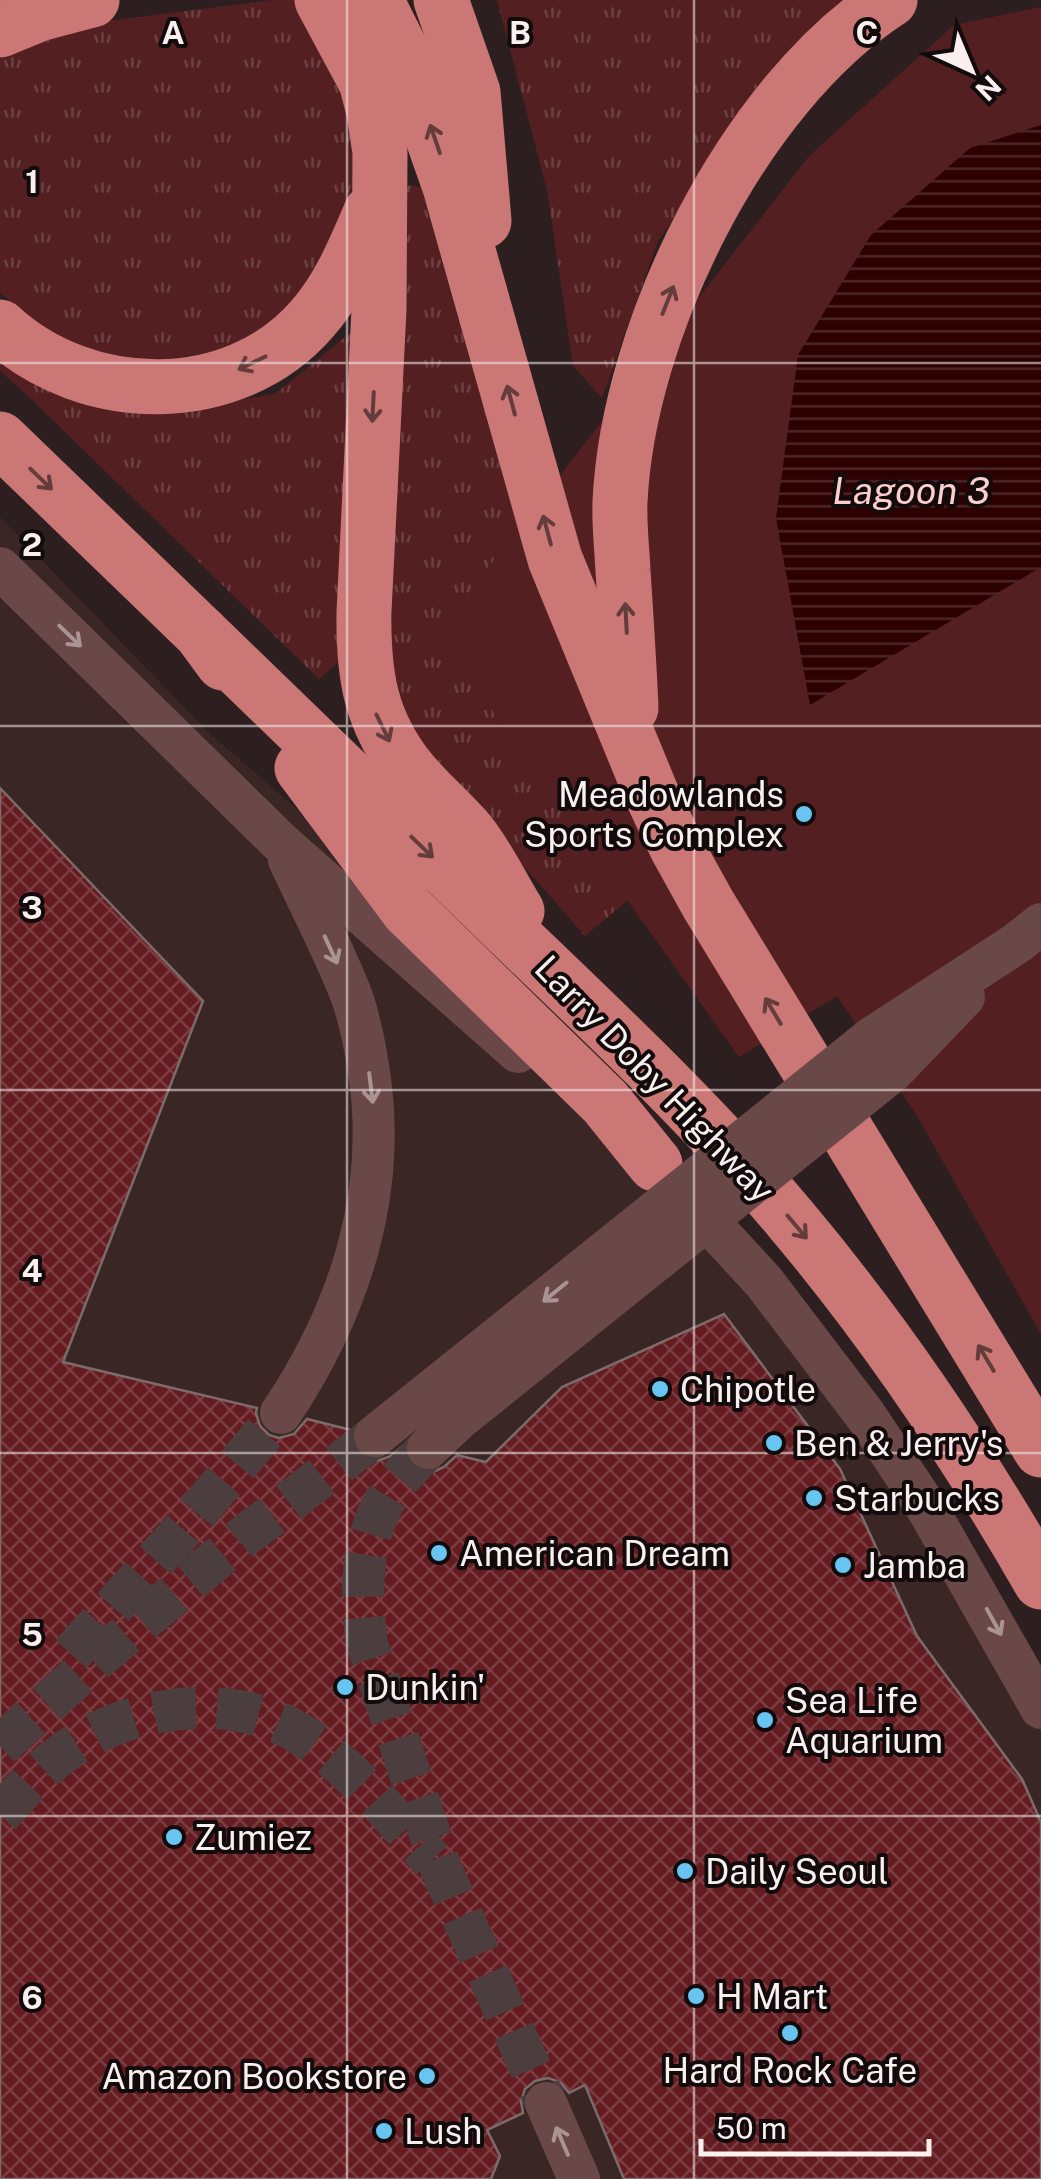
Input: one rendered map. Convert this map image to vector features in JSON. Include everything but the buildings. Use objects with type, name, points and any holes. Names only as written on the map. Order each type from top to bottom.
[{"type":"highway","points":[[0,30],[38,14],[92,0]]},
{"type":"highway","points":[[322,0],[390,83],[450,187],[555,559],[676,848],[1041,1450]]},
{"type":"highway","points":[[376,0],[397,42],[390,83],[374,112],[380,152],[378,310],[364,661],[372,702],[388,740],[417,779],[470,834],[560,980]]},
{"type":"highway","points":[[442,0],[473,92],[492,333]]},
{"type":"highway","points":[[634,751],[620,505],[630,424],[662,313],[728,177],[769,116],[818,59],[890,0]]},
{"type":"highway","points":[[0,327],[54,366],[106,383],[166,387],[220,377],[270,354],[310,323],[352,255],[378,195]]},
{"type":"highway","points":[[0,439],[201,634],[408,910],[605,1102],[655,1164]]},
{"type":"highway","name":"Larry Doby Highway","points":[[201,634],[715,1135],[826,1260],[946,1424],[1041,1582]]},
{"type":"street","points":[[0,568],[281,844],[592,1117],[655,1164],[764,1282],[866,1416],[928,1508],[1041,1708]]},
{"type":"street","points":[[281,844],[350,993],[371,1081],[374,1132],[366,1215],[350,1280],[321,1348],[281,1413]]},
{"type":"street","points":[[375,1436],[644,1245],[1029,933]]},
{"type":"street","points":[[428,1448],[644,1245]]},
{"type":"street","points":[[546,2103],[578,2179]]},
{"type":"shaded area","name":"American Dream","points":[[0,517],[208,732],[491,977],[649,1133],[1041,1670],[1041,2179],[0,2179]]},
{"type":"green space","points":[[295,0],[351,96],[362,159],[329,260],[265,331],[229,349],[144,363],[81,350],[36,325],[0,292],[0,58],[85,24]]},
{"type":"green space","points":[[497,0],[856,0],[770,79],[658,241],[602,398],[573,366],[547,190]]},
{"type":"green space","name":"Meadowlands Sports Complex","points":[[1041,7],[1041,1334],[917,1116],[837,996],[739,1057],[437,633],[809,156],[954,25]]},
{"type":"green space","points":[[405,185],[421,187],[543,616],[652,880],[585,936],[426,755],[390,683]]},
{"type":"green space","points":[[361,324],[345,656],[319,679],[0,371],[0,349],[159,413],[275,394]]},
{"type":"water","name":"Lagoon 3","points":[[1041,125],[1041,567],[810,705],[776,518],[798,355],[871,235],[970,148]]},
{"type":"tunnel","points":[[71,1654],[281,1413]]},
{"type":"tunnel","points":[[0,1746],[242,1538],[375,1436]]},
{"type":"tunnel","points":[[428,1448],[391,1490],[373,1526],[363,1584],[367,1644],[442,1871],[546,2103]]},
{"type":"tunnel","points":[[0,1815],[48,1765],[91,1735],[149,1714],[212,1708],[272,1720],[318,1746],[353,1776],[432,1860]]},
{"type":"place","name":"Meadowlands Sports Complex","points":[[804,814]]},
{"type":"place","name":"Chipotle","points":[[660,1389]]},
{"type":"place","name":"Ben & Jerry's","points":[[774,1443]]},
{"type":"place","name":"Starbucks","points":[[814,1498]]},
{"type":"place","name":"American Dream","points":[[439,1553]]},
{"type":"place","name":"Jamba","points":[[843,1565]]},
{"type":"place","name":"Dunkin'","points":[[345,1687]]},
{"type":"place","name":"Sea Life Aquarium","points":[[765,1720]]},
{"type":"place","name":"Zumiez","points":[[174,1837]]},
{"type":"place","name":"Daily Seoul","points":[[685,1871]]},
{"type":"place","name":"H Mart","points":[[696,1996]]},
{"type":"place","name":"Hard Rock Cafe","points":[[790,2033]]},
{"type":"place","name":"Amazon Bookstore","points":[[427,2076]]},
{"type":"place","name":"Lush","points":[[384,2131]]}]
